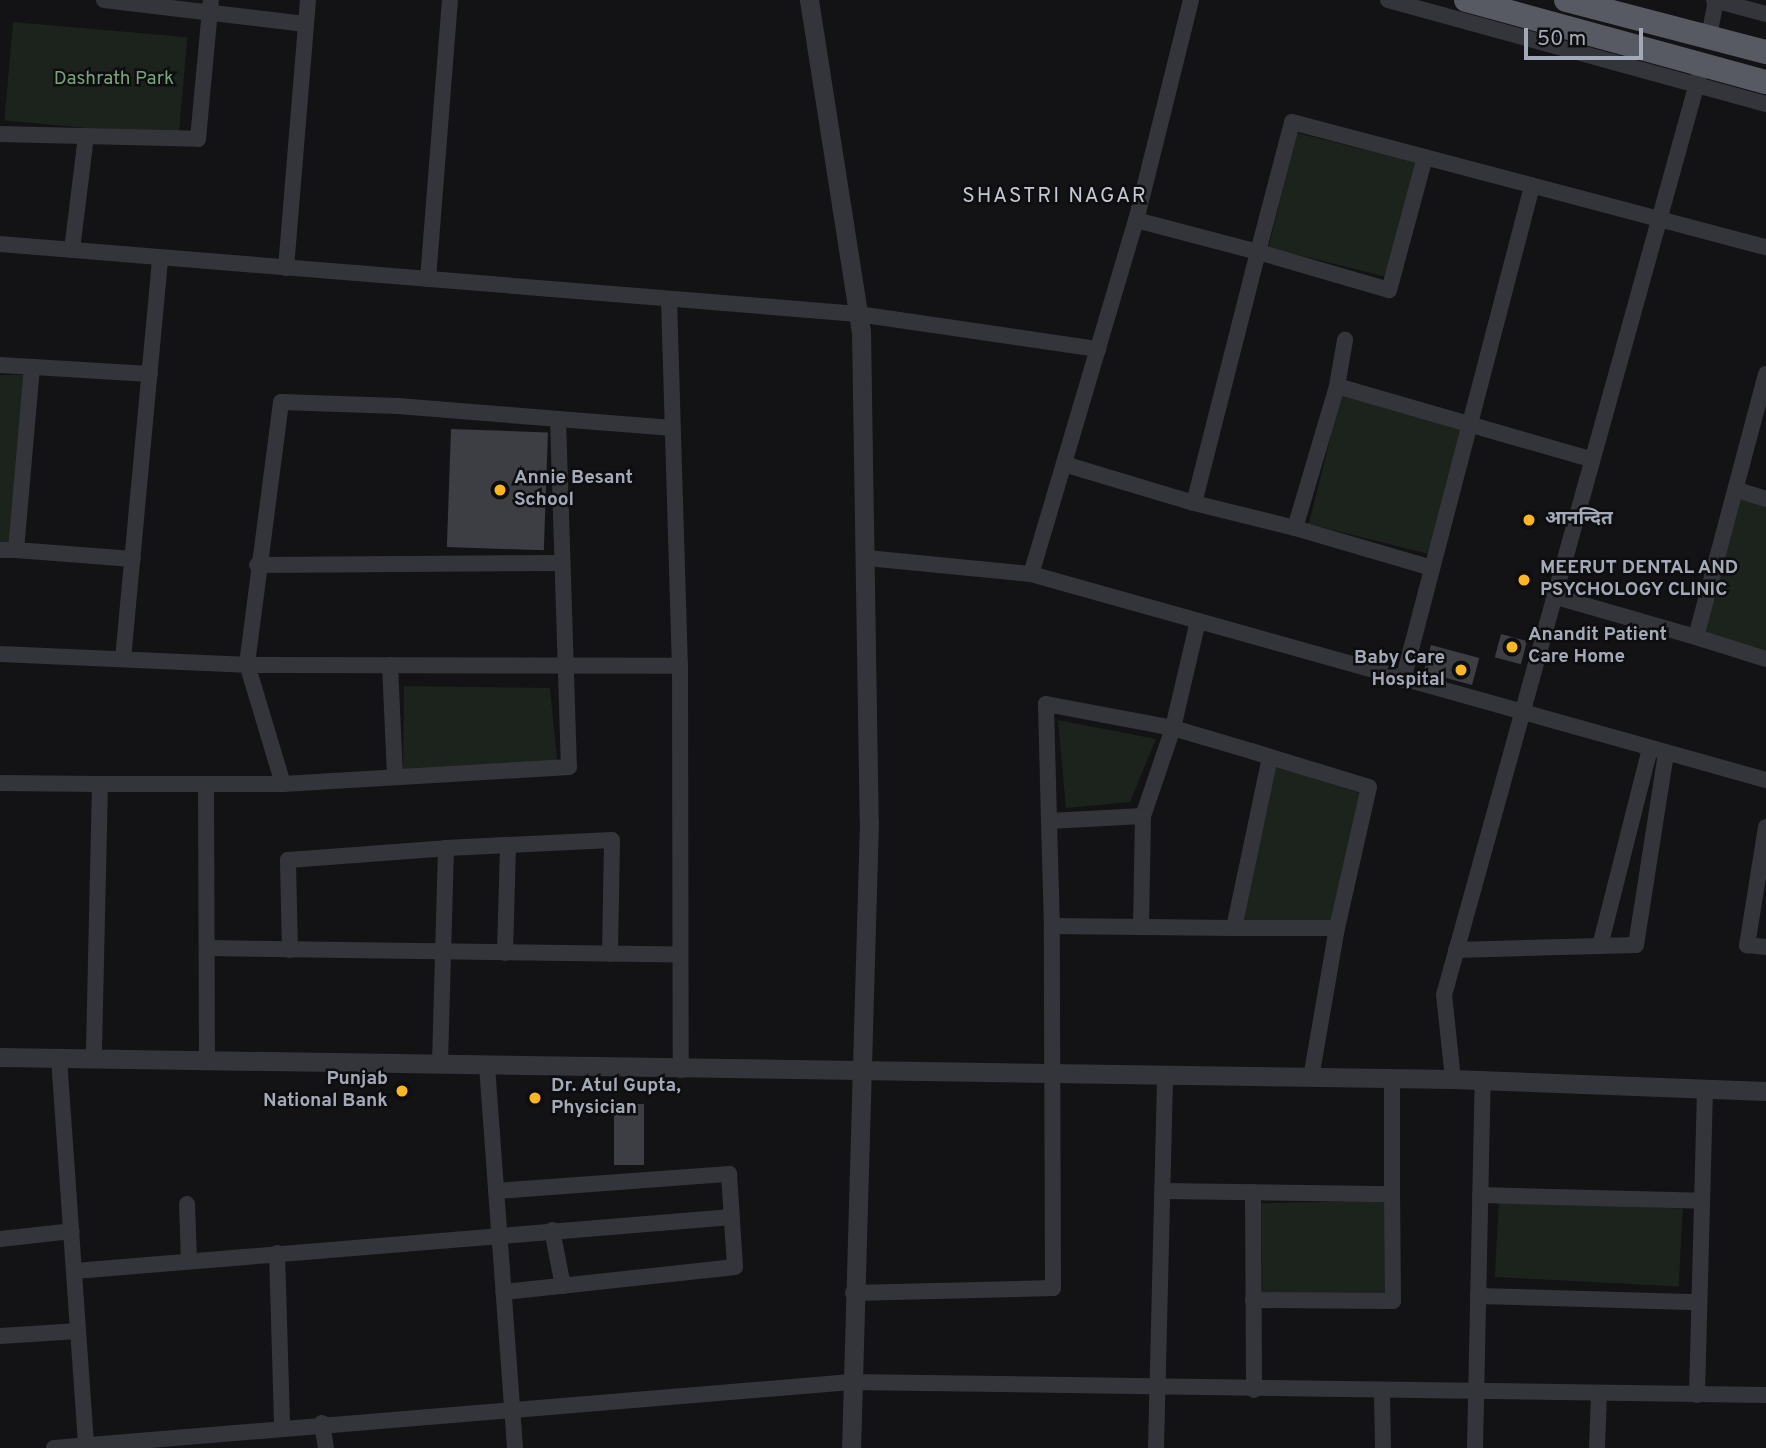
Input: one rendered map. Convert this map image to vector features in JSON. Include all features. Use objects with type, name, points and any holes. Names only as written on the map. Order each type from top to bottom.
[{"type":"highway","points":[[1466,0],[1496,4],[1699,75],[1766,82]]},
{"type":"highway","points":[[1566,0],[1766,52]]},
{"type":"highway","points":[[1699,75],[1709,36]]},
{"type":"street","points":[[104,0],[210,6],[306,24]]},
{"type":"street","points":[[286,268],[308,0]]},
{"type":"street","points":[[428,279],[450,0]]},
{"type":"street","points":[[809,0],[858,314],[867,558],[869,821],[859,1074],[851,1448]]},
{"type":"street","points":[[1031,574],[1136,220],[1191,0]]},
{"type":"street","points":[[1388,0],[1699,75],[1766,104]]},
{"type":"street","points":[[1709,36],[1715,0],[1766,14]]},
{"type":"street","points":[[0,134],[198,139],[210,6]]},
{"type":"street","points":[[1453,1079],[1444,995],[1656,218],[1699,75]]},
{"type":"street","points":[[1194,503],[1292,122],[1766,247]]},
{"type":"street","points":[[72,250],[86,136]]},
{"type":"street","points":[[1136,220],[1389,290],[1426,157]]},
{"type":"street","points":[[1403,680],[1532,186]]},
{"type":"street","points":[[0,244],[858,314],[1098,349]]},
{"type":"street","points":[[124,659],[160,258]]},
{"type":"street","points":[[669,299],[680,666],[681,1070]]},
{"type":"street","points":[[1296,528],[1337,386],[1345,340]]},
{"type":"street","points":[[0,365],[150,374]]},
{"type":"street","points":[[32,367],[8,550],[133,559]]},
{"type":"street","points":[[1696,637],[1766,374]]},
{"type":"street","points":[[1337,386],[1471,420],[1590,459]]},
{"type":"street","points":[[283,783],[247,664],[257,565],[281,402],[673,428]]},
{"type":"street","points":[[0,783],[283,783],[569,767],[563,666],[558,419]]},
{"type":"street","points":[[1064,464],[1194,503],[1296,528],[1432,568]]},
{"type":"street","points":[[1737,490],[1766,499]]},
{"type":"street","points":[[867,558],[1031,574],[1520,715],[1766,780]]},
{"type":"street","points":[[257,565],[561,563]]},
{"type":"street","points":[[1553,596],[1766,659]]},
{"type":"street","points":[[1141,927],[1143,816],[1173,728],[1198,621]]},
{"type":"street","points":[[0,654],[247,664],[680,666]]},
{"type":"street","points":[[390,665],[395,777]]},
{"type":"street","points":[[853,1293],[1053,1288],[1052,926],[1046,704],[1173,728],[1369,788],[1337,928],[1311,1078]]},
{"type":"street","points":[[1600,946],[1650,749]]},
{"type":"street","points":[[1456,950],[1636,945],[1667,754]]},
{"type":"street","points":[[1234,928],[1270,757]]},
{"type":"street","points":[[94,1058],[100,784]]},
{"type":"street","points":[[206,784],[207,1061]]},
{"type":"street","points":[[1049,821],[1143,816]]},
{"type":"street","points":[[1766,827],[1747,945],[1766,947]]},
{"type":"street","points":[[290,950],[288,860],[446,848],[612,840],[610,954]]},
{"type":"street","points":[[505,953],[508,845]]},
{"type":"street","points":[[440,1064],[446,848]]},
{"type":"street","points":[[1052,926],[1337,928]]},
{"type":"street","points":[[207,948],[680,955]]},
{"type":"street","points":[[0,1056],[859,1074],[1453,1079],[1766,1091]]},
{"type":"street","points":[[60,1058],[86,1445]]},
{"type":"street","points":[[488,1066],[515,1448]]},
{"type":"street","points":[[1156,1448],[1161,1388],[1165,1077]]},
{"type":"street","points":[[1253,1300],[1393,1301],[1392,1079]]},
{"type":"street","points":[[1475,1448],[1483,1081]]},
{"type":"street","points":[[1697,1395],[1705,1089]]},
{"type":"street","points":[[496,1191],[729,1174],[732,1217],[735,1267],[503,1292]]},
{"type":"street","points":[[1163,1191],[1392,1194]]},
{"type":"street","points":[[1252,1192],[1254,1390]]},
{"type":"street","points":[[1480,1195],[1702,1201]]},
{"type":"street","points":[[187,1204],[189,1260]]},
{"type":"street","points":[[75,1271],[277,1252],[732,1217]]},
{"type":"street","points":[[552,1230],[563,1286]]},
{"type":"street","points":[[0,1239],[72,1231]]},
{"type":"street","points":[[277,1252],[282,1426]]},
{"type":"street","points":[[1478,1296],[1699,1301]]},
{"type":"street","points":[[0,1336],[78,1331]]},
{"type":"street","points":[[54,1448],[158,1443],[282,1426],[851,1381],[1382,1392],[1766,1395]]},
{"type":"street","points":[[1382,1392],[1383,1448]]},
{"type":"street","points":[[1597,1448],[1599,1394]]},
{"type":"street","points":[[322,1423],[326,1448]]},
{"type":"green space","name":"Dashrath Park","points":[[13,22],[187,37],[179,136],[4,121]]},
{"type":"green space","points":[[1297,133],[1417,163],[1389,277],[1268,247]]},
{"type":"green space","points":[[0,375],[25,375],[9,542],[0,542]]},
{"type":"green space","points":[[1341,395],[1464,426],[1432,555],[1309,524]]},
{"type":"green space","points":[[1741,499],[1766,507],[1766,650],[1705,632]]},
{"type":"green space","points":[[404,686],[550,688],[557,760],[403,770]]},
{"type":"green space","points":[[1058,720],[1156,739],[1130,802],[1066,808]]},
{"type":"green space","points":[[1275,765],[1362,794],[1331,922],[1243,921]]},
{"type":"green space","points":[[1499,1199],[1683,1209],[1679,1287],[1495,1277]]},
{"type":"green space","points":[[1386,1201],[1388,1295],[1263,1297],[1261,1203]]},
{"type":"building","name":"Annie Besant School","points":[[451,429],[548,432],[544,550],[447,547]]},
{"type":"building","points":[[1501,634],[1527,641],[1521,664],[1495,657]]},
{"type":"building","points":[[1431,645],[1479,658],[1472,685],[1424,672]]},
{"type":"building","points":[[614,1104],[644,1104],[644,1165],[614,1165]]},
{"type":"place","name":"Annie Besant School","points":[[500,490]]},
{"type":"place","name":"आनन्दित","points":[[1529,520]]},
{"type":"place","name":"MEERUT DENTAL AND PSYCHOLOGY CLINIC","points":[[1524,580]]},
{"type":"place","name":"Anandit Patient Care Home","points":[[1512,647]]},
{"type":"place","name":"Baby Care Hospital","points":[[1461,670]]},
{"type":"place","name":"Punjab National Bank","points":[[402,1091]]},
{"type":"place","name":"Dr. Atul Gupta, Physician","points":[[535,1098]]},
{"type":"district","name":"SHASTRI NAGAR","points":[[1055,197]]}]
